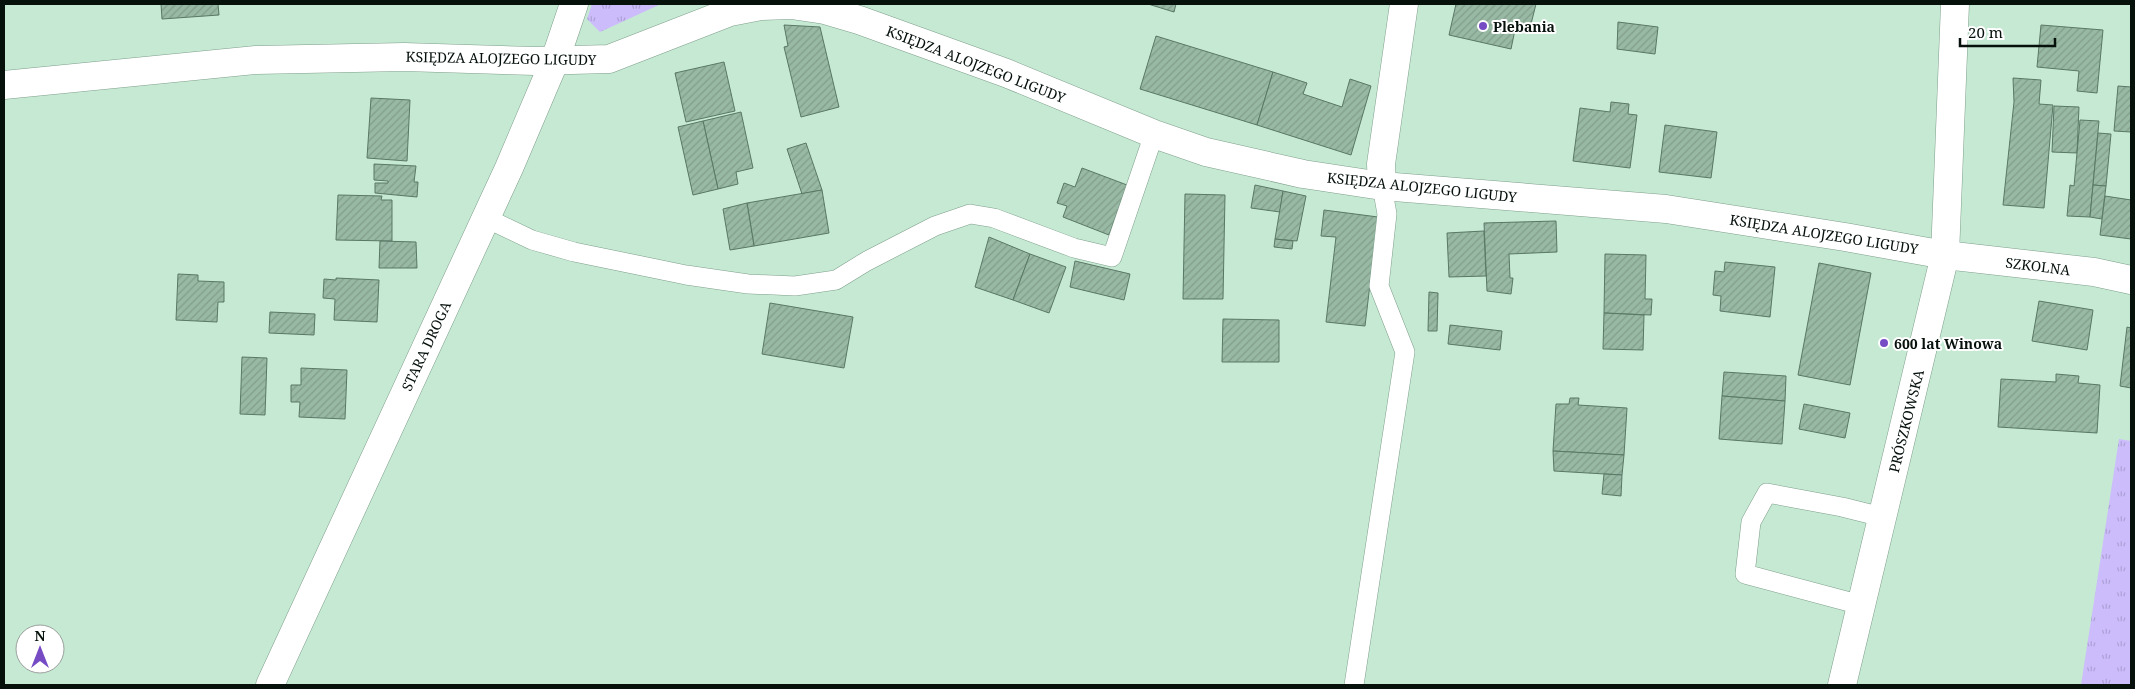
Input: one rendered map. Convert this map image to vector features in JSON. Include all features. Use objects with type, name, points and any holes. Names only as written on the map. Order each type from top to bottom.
[{"type":"street","name":"STARA DROGA","points":[[270,685],[486,218],[555,60],[574,4]]},
{"type":"street","points":[[1382,186],[1381,164],[1404,4]]},
{"type":"street","name":"PRÓSZKOWSKA","points":[[1842,685],[1945,254],[1955,4]]},
{"type":"street","name":"KSIĘDZA ALOJZEGO LIGUDY","points":[[4,85],[256,60],[404,57],[555,60],[610,59],[730,12],[761,6],[791,5],[825,10],[859,20],[1006,73],[1154,134],[1206,152],[1303,174],[1382,186],[1666,209],[1945,254]]},
{"type":"street","name":"SZKOLNA","points":[[1945,254],[2094,272],[2131,280]]},
{"type":"lane","points":[[486,218],[532,240],[574,252],[748,284],[795,286],[836,280],[867,261],[935,226],[970,214],[994,218],[1074,248],[1112,257],[1154,134]]},
{"type":"lane","points":[[1354,685],[1405,352],[1379,286],[1387,214],[1382,186]]},
{"type":"lane","points":[[1861,605],[1745,574],[1751,522],[1766,493],[1842,506],[1882,517]]},
{"type":"green space","points":[[592,4],[661,4],[600,32],[587,19]]},
{"type":"green space","points":[[2119,439],[2131,441],[2131,685],[2081,685]]},
{"type":"building","points":[[161,4],[218,4],[219,15],[162,19]]},
{"type":"building","points":[[1148,4],[1176,4],[1174,12]]},
{"type":"building","name":"Plebania","points":[[1456,4],[1536,4],[1530,28],[1516,25],[1511,49],[1449,35]]},
{"type":"building","points":[[1618,22],[1658,27],[1655,54],[1617,49]]},
{"type":"building","points":[[784,25],[820,27],[839,107],[801,117],[784,47],[788,46]]},
{"type":"building","points":[[2041,25],[2103,30],[2097,93],[2077,91],[2079,71],[2037,67]]},
{"type":"building","points":[[1156,36],[1273,72],[1257,125],[1140,89]]},
{"type":"building","points":[[724,62],[735,111],[686,122],[675,73]]},
{"type":"building","points":[[1273,72],[1307,83],[1303,94],[1342,107],[1350,79],[1371,86],[1351,155],[1257,125]]},
{"type":"building","points":[[2013,78],[2041,80],[2039,104],[2053,105],[2044,208],[2003,205],[2014,102]]},
{"type":"building","points":[[2118,86],[2131,87],[2131,132],[2114,131]]},
{"type":"building","points":[[371,98],[410,100],[407,161],[367,158]]},
{"type":"building","points":[[1611,102],[1629,104],[1628,114],[1637,115],[1630,168],[1573,161],[1580,108],[1610,112]]},
{"type":"building","points":[[2054,106],[2079,107],[2077,153],[2052,152]]},
{"type":"building","points":[[741,112],[753,168],[736,172],[738,184],[718,189],[703,121]]},
{"type":"building","points":[[2080,120],[2099,121],[2090,217],[2067,216],[2070,185],[2074,186]]},
{"type":"building","points":[[703,121],[718,189],[693,195],[678,127]]},
{"type":"building","points":[[1665,125],[1717,132],[1711,178],[1659,172]]},
{"type":"building","points":[[2098,133],[2111,134],[2106,186],[2093,185]]},
{"type":"building","points":[[806,143],[822,190],[802,194],[787,149]]},
{"type":"building","points":[[374,164],[416,166],[414,182],[418,182],[417,197],[375,193],[375,183],[388,183],[388,181],[374,180]]},
{"type":"building","points":[[1082,168],[1127,185],[1109,235],[1063,217],[1067,206],[1057,203],[1064,183],[1075,187]]},
{"type":"building","points":[[1255,185],[1283,191],[1280,212],[1251,208]]},
{"type":"building","points":[[2093,185],[2106,186],[2102,219],[2090,217]]},
{"type":"building","points":[[822,190],[829,233],[754,246],[747,203]]},
{"type":"building","points":[[1283,191],[1306,196],[1297,241],[1275,239]]},
{"type":"building","points":[[1185,194],[1225,195],[1223,299],[1183,299]]},
{"type":"building","points":[[338,195],[382,196],[381,200],[392,200],[392,241],[336,240]]},
{"type":"building","points":[[2105,196],[2131,200],[2131,239],[2100,235]]},
{"type":"building","points":[[747,203],[754,246],[730,250],[723,209]]},
{"type":"building","points":[[1324,210],[1378,217],[1365,326],[1326,322],[1336,237],[1321,236]]},
{"type":"building","points":[[1556,221],[1557,252],[1509,254],[1510,278],[1513,278],[1511,294],[1487,291],[1484,223]]},
{"type":"building","points":[[1484,231],[1486,276],[1449,277],[1447,233]]},
{"type":"building","points":[[989,237],[1030,254],[1013,300],[975,287]]},
{"type":"building","points":[[1275,239],[1293,241],[1292,249],[1274,247]]},
{"type":"building","points":[[380,241],[416,242],[417,268],[379,268]]},
{"type":"building","points":[[1030,254],[1066,267],[1049,313],[1013,300]]},
{"type":"building","points":[[1605,254],[1646,255],[1645,299],[1652,299],[1651,315],[1604,313]]},
{"type":"building","points":[[1075,261],[1130,274],[1124,300],[1070,287]]},
{"type":"building","points":[[1725,262],[1775,267],[1770,317],[1720,311],[1721,296],[1713,295],[1715,271],[1724,272]]},
{"type":"building","points":[[1819,263],[1871,273],[1850,385],[1798,375]]},
{"type":"building","points":[[178,274],[198,275],[198,281],[224,282],[224,302],[218,302],[217,322],[176,320]]},
{"type":"building","points":[[336,278],[379,280],[377,322],[334,320],[335,299],[323,298],[324,279],[336,280]]},
{"type":"building","points":[[1429,292],[1438,293],[1437,331],[1428,331]]},
{"type":"building","points":[[2039,301],[2093,310],[2087,350],[2032,341]]},
{"type":"building","points":[[770,303],[853,317],[844,368],[762,354]]},
{"type":"building","points":[[270,312],[315,314],[314,335],[269,333]]},
{"type":"building","points":[[1604,313],[1644,315],[1643,350],[1603,349]]},
{"type":"building","points":[[1223,319],[1279,320],[1279,362],[1222,362]]},
{"type":"building","points":[[1450,325],[1502,331],[1500,350],[1448,344]]},
{"type":"building","points":[[2127,327],[2131,328],[2131,388],[2120,386]]},
{"type":"building","points":[[242,357],[267,358],[265,415],[240,414]]},
{"type":"building","points":[[301,368],[347,370],[345,419],[299,417],[300,402],[291,402],[291,385],[301,385]]},
{"type":"building","points":[[1724,372],[1786,376],[1785,401],[1722,396]]},
{"type":"building","points":[[2056,374],[2079,376],[2078,383],[2100,385],[2097,433],[1998,427],[2001,379],[2056,382]]},
{"type":"building","points":[[1722,396],[1785,401],[1782,444],[1719,439]]},
{"type":"building","points":[[1570,398],[1579,398],[1578,405],[1627,408],[1624,455],[1553,451],[1556,404],[1569,404]]},
{"type":"building","points":[[1804,404],[1850,413],[1845,438],[1799,429]]},
{"type":"building","points":[[1553,451],[1624,455],[1622,475],[1554,471]]},
{"type":"building","points":[[1604,474],[1622,475],[1621,496],[1602,494]]},
{"type":"place","name":"Plebania","points":[[1483,26]]},
{"type":"place","name":"600 lat Winowa","points":[[1884,343]]}]
